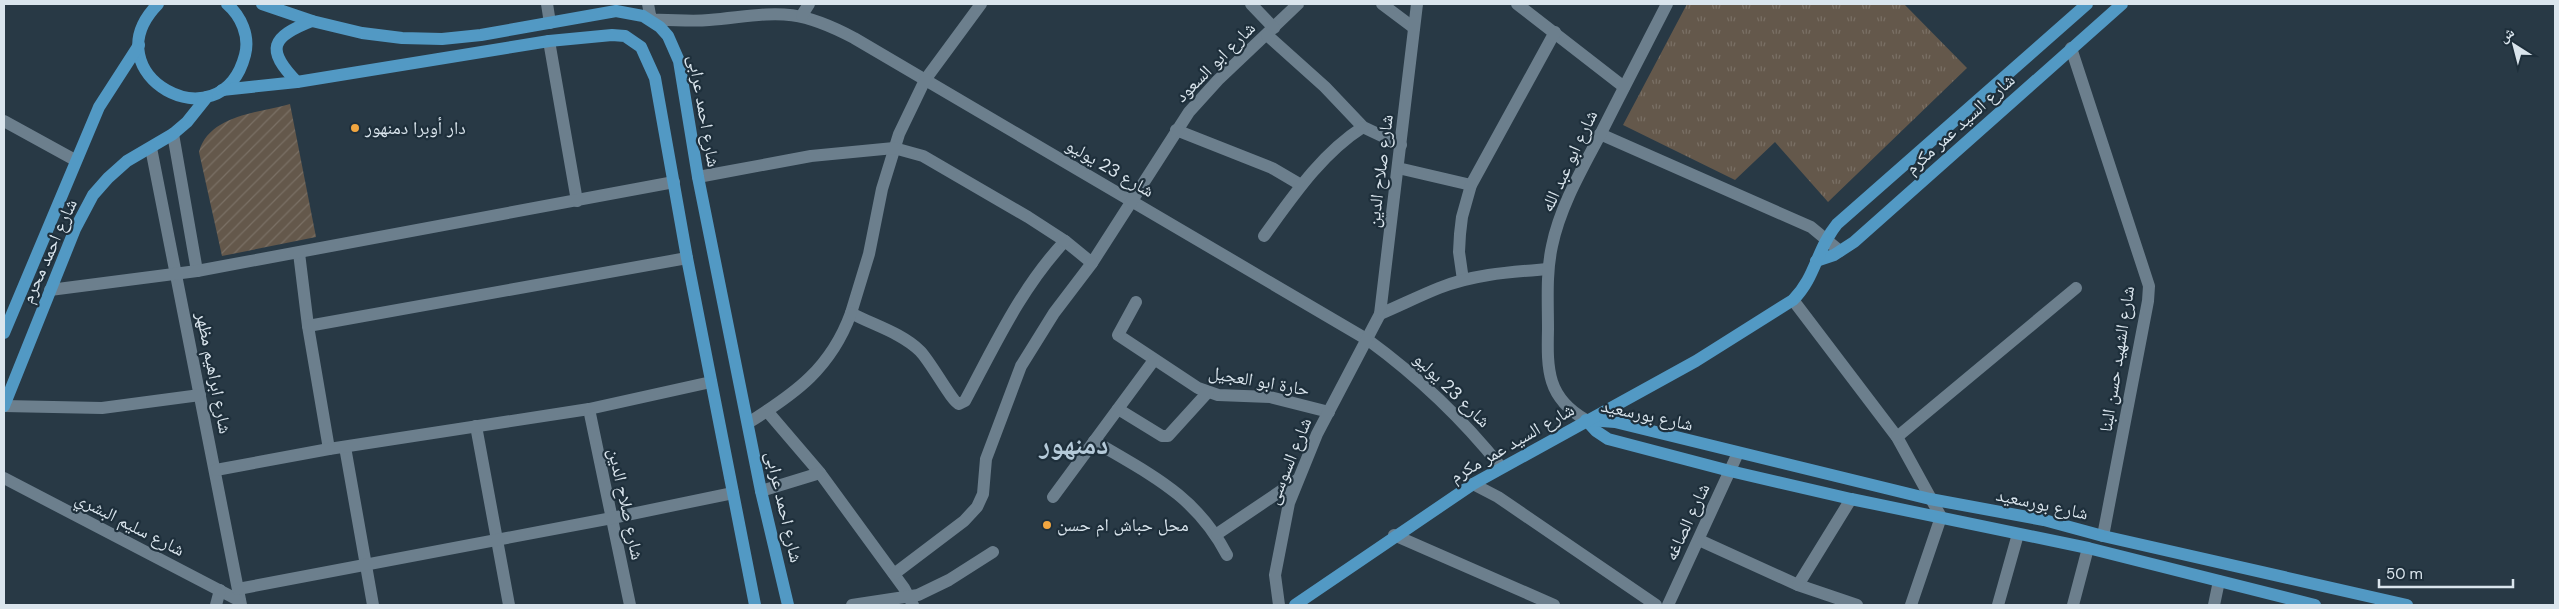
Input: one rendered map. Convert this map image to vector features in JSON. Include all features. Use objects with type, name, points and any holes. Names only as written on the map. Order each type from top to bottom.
[{"type":"main road","points":[[158,4],[148,9],[141,29],[138,45],[141,61],[148,76],[160,88],[174,96],[190,99],[207,97],[222,90],[233,80],[242,67],[246,52],[246,36],[242,22],[232,5]]},
{"type":"main road","name":"شارع احمد عرابى","points":[[262,4],[284,7],[312,21],[382,35],[442,39],[481,35],[616,11],[634,13],[651,20],[668,36],[679,61],[698,177],[761,491],[788,605]]},
{"type":"main road","name":"شارع السيد عمر مكرم","points":[[1295,605],[1394,535],[1473,484],[1696,361],[1792,300],[1810,278],[1826,238],[1837,224],[2087,4]]},
{"type":"main road","name":"شارع السيد عمر مكرم","points":[[1816,261],[1840,251],[1854,242],[2122,4]]},
{"type":"main road","points":[[296,82],[279,62],[276,48],[283,34],[312,21]]},
{"type":"main road","points":[[222,90],[296,82],[549,41],[618,35],[631,38],[641,47],[655,78],[687,258],[755,605]]},
{"type":"main road","name":"شارع احمد محرم","points":[[4,329],[75,160],[110,86],[138,45]]},
{"type":"main road","name":"شارع احمد محرم","points":[[4,406],[75,229],[93,195],[108,178],[127,162],[173,134],[187,122],[207,97]]},
{"type":"main road","name":"شارع بورسعيد","points":[[1586,420],[1615,422],[1930,499],[2044,520],[2103,536],[2408,605]]},
{"type":"main road","name":"شارع بورسعيد","points":[[1586,420],[1596,431],[1608,439],[1730,471],[1851,499],[2088,548],[2315,605]]},
{"type":"street","points":[[547,4],[550,23]]},
{"type":"street","points":[[648,4],[651,20]]},
{"type":"street","points":[[802,15],[809,4]]},
{"type":"street","points":[[748,423],[802,386],[826,362],[843,336],[869,254],[882,189],[894,148],[925,80],[981,4]]},
{"type":"street","points":[[1251,4],[1270,31],[1363,127],[1401,145]]},
{"type":"street","name":"شارع ابو السعود","points":[[894,574],[964,522],[977,507],[983,494],[986,459],[1021,366],[1054,313],[1092,263],[1176,130],[1203,96],[1298,4]]},
{"type":"street","points":[[1382,4],[1414,28]]},
{"type":"street","name":"شارع صلاح الدين","points":[[1368,340],[1380,314],[1417,4]]},
{"type":"street","points":[[1517,4],[1624,87]]},
{"type":"street","points":[[1532,16],[1538,4]]},
{"type":"street","name":"شارع ابو عبد الله","points":[[1586,420],[1561,400],[1555,391],[1548,370],[1548,269],[1557,226],[1575,183],[1667,4]]},
{"type":"street","name":"شارع 23 يوليو","points":[[651,20],[708,20],[775,13],[802,15],[838,30],[1368,340],[1434,392],[1467,426],[1501,467]]},
{"type":"street","points":[[1463,280],[1459,252],[1460,234],[1472,185],[1555,32]]},
{"type":"street","points":[[549,41],[577,201]]},
{"type":"street","name":"شارع الشهيد حسن البنا","points":[[2071,48],[2148,286],[2103,536]]},
{"type":"street","points":[[4,121],[75,160]]},
{"type":"street","points":[[1264,236],[1301,185],[1344,142],[1363,127]]},
{"type":"street","points":[[1176,130],[1265,165],[1301,185]]},
{"type":"street","points":[[173,134],[197,271]]},
{"type":"street","points":[[1600,134],[1811,227],[1840,251]]},
{"type":"street","name":"شارع ابراهيم مظهر","points":[[150,148],[216,470],[240,598]]},
{"type":"street","points":[[698,177],[801,158],[894,148],[923,156],[1028,217],[1065,241],[1092,263]]},
{"type":"street","points":[[155,168],[165,162],[177,162]]},
{"type":"street","points":[[1398,168],[1472,185]]},
{"type":"street","points":[[50,290],[197,271],[674,182]]},
{"type":"street","points":[[851,313],[904,340],[919,350],[940,377],[952,401],[962,404],[1017,304],[1038,272],[1065,241]]},
{"type":"street","points":[[299,253],[308,326],[329,449]]},
{"type":"street","points":[[308,326],[687,258]]},
{"type":"street","points":[[1380,314],[1440,287],[1463,280],[1500,272],[1548,269]]},
{"type":"street","points":[[1897,438],[2076,288]]},
{"type":"street","points":[[1792,300],[1897,438],[1941,517],[1911,605]]},
{"type":"street","name":"حارة ابو العجيل","points":[[1136,302],[1118,335],[1190,384],[1208,392],[1228,396],[1270,396],[1329,412]]},
{"type":"street","name":"شارع السوسى","points":[[1279,605],[1275,575],[1289,503],[1329,412],[1368,340]]},
{"type":"street","points":[[1053,497],[1154,360]]},
{"type":"street","points":[[216,470],[329,449],[589,409],[711,382]]},
{"type":"street","points":[[1118,410],[1162,436],[1168,436],[1208,392]]},
{"type":"street","points":[[4,406],[102,408],[200,395]]},
{"type":"street","name":"شارع صلاح الدين","points":[[589,409],[630,605]]},
{"type":"street","points":[[767,411],[820,473],[894,574],[912,602]]},
{"type":"street","points":[[476,426],[509,605]]},
{"type":"street","points":[[1094,441],[1162,481],[1195,507],[1216,534],[1227,555]]},
{"type":"street","points":[[344,447],[373,605]]},
{"type":"street","name":"شارع الصاغه","points":[[1668,605],[1738,453]]},
{"type":"street","points":[[761,491],[820,473]]},
{"type":"street","name":"شارع سليم البشري","points":[[4,478],[220,590],[240,598]]},
{"type":"street","points":[[1216,534],[1298,480]]},
{"type":"street","points":[[1473,484],[1498,497],[1656,605]]},
{"type":"street","points":[[240,598],[366,566],[733,493]]},
{"type":"street","points":[[1798,585],[1851,499]]},
{"type":"street","points":[[1998,605],[2018,534]]},
{"type":"street","points":[[1394,535],[1554,605]]},
{"type":"street","points":[[1699,540],[1798,585],[1857,605]]},
{"type":"street","points":[[2073,605],[2088,548]]},
{"type":"street","points":[[854,605],[912,602],[993,552]]},
{"type":"street","points":[[2214,605],[2219,581]]},
{"type":"street","points":[[216,605],[220,590]]},
{"type":"green space","points":[[1687,4],[1904,4],[1967,68],[1828,202],[1775,142],[1735,180],[1623,125]]},
{"type":"green space","points":[[290,104],[316,237],[222,256],[199,152],[204,140],[213,130],[224,123],[250,113]]},
{"type":"place","name":"دار أوبرا دمنهور","points":[[355,128]]},
{"type":"place","name":"محل حباش ام حسن","points":[[1047,525]]},
{"type":"district","name":"دمنهور","points":[[1074,444]]}]
